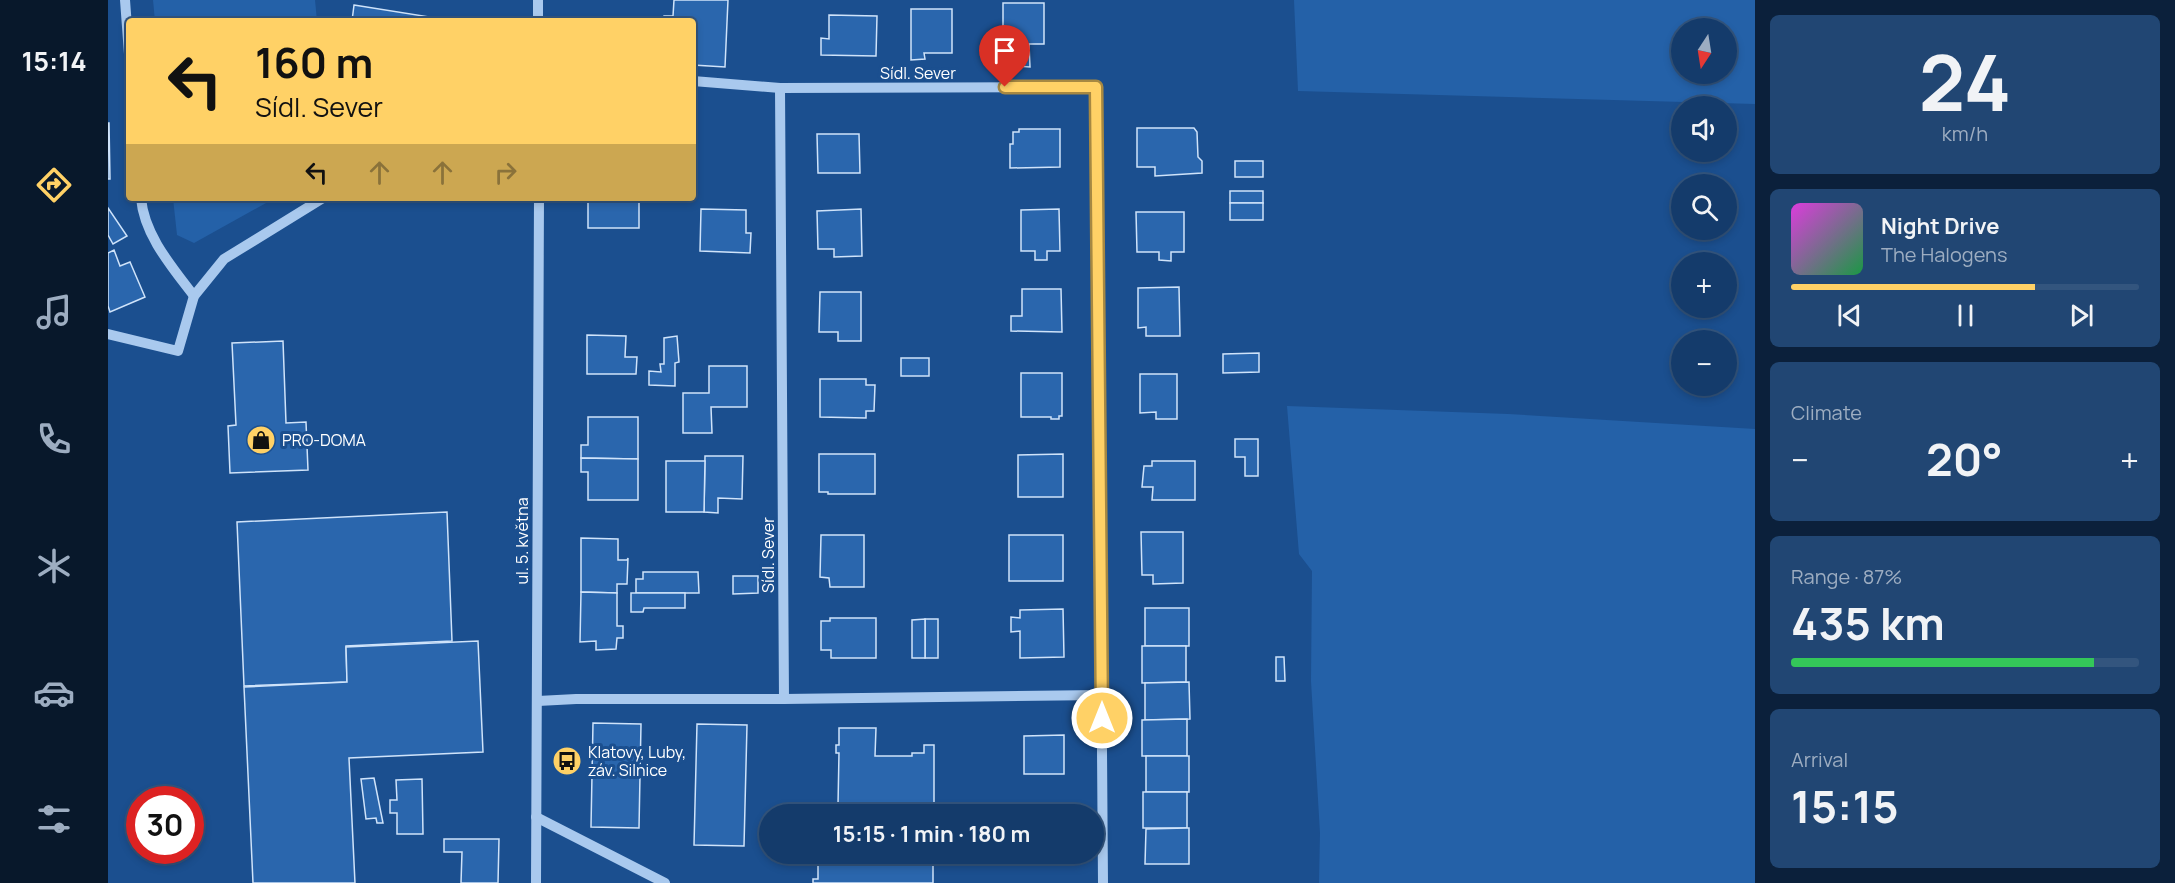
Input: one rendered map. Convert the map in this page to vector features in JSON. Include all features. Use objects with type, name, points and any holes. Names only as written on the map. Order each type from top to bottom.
[{"type":"street","points":[[124,0],[126,22]]},
{"type":"street","points":[[538,0],[538,18]]},
{"type":"street","name":"Sídl. Sever","points":[[696,81],[780,88],[1096,87],[1103,883]]},
{"type":"street","name":"Sídl. Sever","points":[[780,88],[784,699]]},
{"type":"street","points":[[141,201],[142,213],[160,251],[194,296]]},
{"type":"street","points":[[108,334],[178,351],[194,296],[224,259],[318,201]]},
{"type":"street","name":"ul. 5. května","points":[[536,883],[539,201]]},
{"type":"street","points":[[537,701],[1102,695]]},
{"type":"street","points":[[536,817],[665,883]]},
{"type":"shaded area","points":[[153,0],[315,0],[317,18],[155,18]]},
{"type":"shaded area","points":[[1294,0],[1755,0],[1755,104],[1737,103],[1737,96],[1671,96],[1671,102],[1298,91]]},
{"type":"shaded area","points":[[173,201],[270,201],[194,243],[177,235]]},
{"type":"shaded area","points":[[1287,406],[1508,414],[1755,429],[1755,883],[1319,883],[1320,833],[1311,681],[1312,571],[1299,554]]},
{"type":"building","points":[[674,0],[728,0],[725,67],[696,65],[696,18],[664,18],[664,16],[673,16]]},
{"type":"building","points":[[1003,3],[1044,3],[1044,44],[1029,44],[1030,67],[1015,66],[1015,52],[1003,53]]},
{"type":"building","points":[[354,5],[436,18],[352,18]]},
{"type":"building","points":[[911,9],[952,9],[952,53],[924,53],[925,59],[911,60]]},
{"type":"building","points":[[829,15],[877,16],[876,56],[821,55],[821,38],[829,39]]},
{"type":"building","points":[[109,123],[110,179],[108,179]]},
{"type":"building","points":[[1137,128],[1194,128],[1197,132],[1198,157],[1202,161],[1202,173],[1155,176],[1155,167],[1137,167]]},
{"type":"building","points":[[1019,129],[1060,129],[1060,167],[1010,168],[1010,144],[1013,144],[1013,132],[1019,132]]},
{"type":"building","points":[[817,134],[859,134],[860,173],[818,173]]},
{"type":"building","points":[[1235,161],[1263,161],[1263,177],[1235,177]]},
{"type":"building","points":[[1230,191],[1263,191],[1263,203],[1230,203]]},
{"type":"building","points":[[588,201],[639,201],[639,228],[588,228]]},
{"type":"building","points":[[1230,203],[1263,203],[1263,220],[1230,220]]},
{"type":"building","points":[[108,208],[127,236],[113,244],[108,235]]},
{"type":"building","points":[[701,209],[746,210],[746,233],[751,233],[750,253],[700,251]]},
{"type":"building","points":[[861,209],[862,256],[834,257],[834,249],[818,249],[817,211]]},
{"type":"building","points":[[1059,209],[1060,251],[1047,251],[1047,260],[1035,260],[1035,251],[1021,251],[1021,210]]},
{"type":"building","points":[[1136,212],[1184,212],[1184,252],[1171,252],[1171,261],[1159,260],[1159,252],[1137,252]]},
{"type":"building","points":[[114,250],[120,266],[130,262],[145,297],[110,312],[108,253]]},
{"type":"building","points":[[1179,287],[1180,336],[1146,336],[1146,327],[1138,328],[1138,288]]},
{"type":"building","points":[[1022,289],[1061,289],[1062,332],[1011,331],[1011,316],[1022,316]]},
{"type":"building","points":[[820,292],[861,292],[861,341],[838,341],[838,332],[819,332]]},
{"type":"building","points":[[587,335],[626,336],[625,357],[637,357],[636,374],[587,374]]},
{"type":"building","points":[[677,336],[679,362],[675,363],[675,386],[649,385],[649,371],[661,372],[660,364],[664,364],[664,338]]},
{"type":"building","points":[[283,341],[286,423],[306,422],[308,470],[230,473],[228,426],[236,425],[232,343]]},
{"type":"building","points":[[1259,353],[1259,372],[1223,373],[1223,354]]},
{"type":"building","points":[[901,358],[929,358],[929,376],[901,376]]},
{"type":"building","points":[[709,366],[747,366],[747,407],[711,407],[712,433],[683,433],[683,393],[709,393]]},
{"type":"building","points":[[1021,373],[1062,373],[1062,416],[1059,416],[1059,419],[1021,417]]},
{"type":"building","points":[[1140,374],[1177,374],[1177,419],[1156,419],[1156,412],[1140,413]]},
{"type":"building","points":[[820,379],[866,379],[866,385],[875,385],[874,411],[866,411],[866,418],[820,417]]},
{"type":"building","points":[[588,417],[638,417],[638,459],[581,458],[581,445],[588,445]]},
{"type":"building","points":[[1235,439],[1258,439],[1258,476],[1245,476],[1245,457],[1235,457]]},
{"type":"building","points":[[819,454],[875,454],[875,494],[819,492]]},
{"type":"building","points":[[1063,454],[1063,497],[1018,497],[1018,455]]},
{"type":"building","points":[[705,456],[743,456],[742,499],[718,498],[718,513],[704,512]]},
{"type":"building","points":[[581,458],[638,459],[638,500],[588,500],[588,472],[581,472]]},
{"type":"building","points":[[666,461],[705,461],[704,512],[666,512]]},
{"type":"building","points":[[1152,461],[1195,461],[1195,500],[1152,500],[1153,487],[1142,487],[1144,466],[1152,466]]},
{"type":"building","points":[[447,512],[452,641],[346,646],[347,682],[244,686],[237,522]]},
{"type":"building","points":[[1141,532],[1183,532],[1183,583],[1153,584],[1153,575],[1142,575]]},
{"type":"building","points":[[821,535],[864,535],[864,587],[830,587],[829,578],[820,577]]},
{"type":"building","points":[[1009,535],[1063,535],[1063,581],[1009,581]]},
{"type":"building","points":[[581,538],[618,539],[618,560],[628,558],[627,584],[617,584],[617,593],[581,592]]},
{"type":"building","points":[[643,572],[698,572],[699,593],[636,593],[636,579],[643,579]]},
{"type":"building","points":[[733,576],[758,576],[758,593],[733,594]]},
{"type":"building","points":[[581,592],[617,593],[617,626],[623,626],[623,638],[617,638],[616,649],[596,650],[596,641],[580,642]]},
{"type":"building","points":[[631,593],[685,593],[685,608],[644,608],[643,612],[631,612]]},
{"type":"building","points":[[1145,608],[1189,608],[1189,646],[1145,646]]},
{"type":"building","points":[[1063,609],[1064,657],[1020,658],[1020,631],[1011,632],[1011,617],[1020,618],[1020,610]]},
{"type":"building","points":[[830,618],[876,618],[876,658],[831,658],[831,650],[821,650],[821,621],[830,621]]},
{"type":"building","points":[[925,619],[938,619],[938,658],[925,658]]},
{"type":"building","points":[[925,619],[925,658],[912,658],[912,620]]},
{"type":"building","points":[[478,641],[483,752],[349,758],[355,883],[253,883],[244,687],[347,682],[346,647]]},
{"type":"building","points":[[1142,646],[1186,646],[1186,682],[1142,683]]},
{"type":"building","points":[[1276,657],[1284,657],[1285,681],[1276,681]]},
{"type":"building","points":[[1189,682],[1190,719],[1145,720],[1145,683]]},
{"type":"building","points":[[1187,719],[1187,756],[1142,756],[1142,720]]},
{"type":"building","points":[[593,723],[641,724],[639,828],[591,827]]},
{"type":"building","points":[[697,724],[747,725],[744,846],[694,845]]},
{"type":"building","points":[[839,728],[876,728],[875,756],[912,756],[912,753],[924,753],[924,745],[934,745],[934,804],[838,804],[839,753],[836,753],[836,745],[839,745]]},
{"type":"building","points":[[1064,735],[1064,774],[1024,774],[1024,736]]},
{"type":"building","points":[[1146,756],[1189,756],[1189,792],[1146,792]]},
{"type":"building","points":[[374,778],[383,823],[377,823],[376,818],[366,819],[361,779]]},
{"type":"building","points":[[422,779],[423,834],[397,834],[397,813],[390,813],[390,800],[397,800],[396,780]]},
{"type":"building","points":[[1143,792],[1187,792],[1187,828],[1143,828]]},
{"type":"building","points":[[1189,828],[1189,864],[1145,864],[1146,829]]},
{"type":"building","points":[[444,839],[499,839],[498,883],[461,883],[462,852],[444,852]]},
{"type":"building","points":[[818,864],[933,864],[933,883],[813,883],[813,879],[818,879]]},
{"type":"place","name":"PRO-DOMA","points":[[261,440]]},
{"type":"place","name":"Klatovy, Luby, záv. Silnice","points":[[567,761]]},
{"type":"route","points":[[1005,87],[1096,87],[1102,718]]}]
